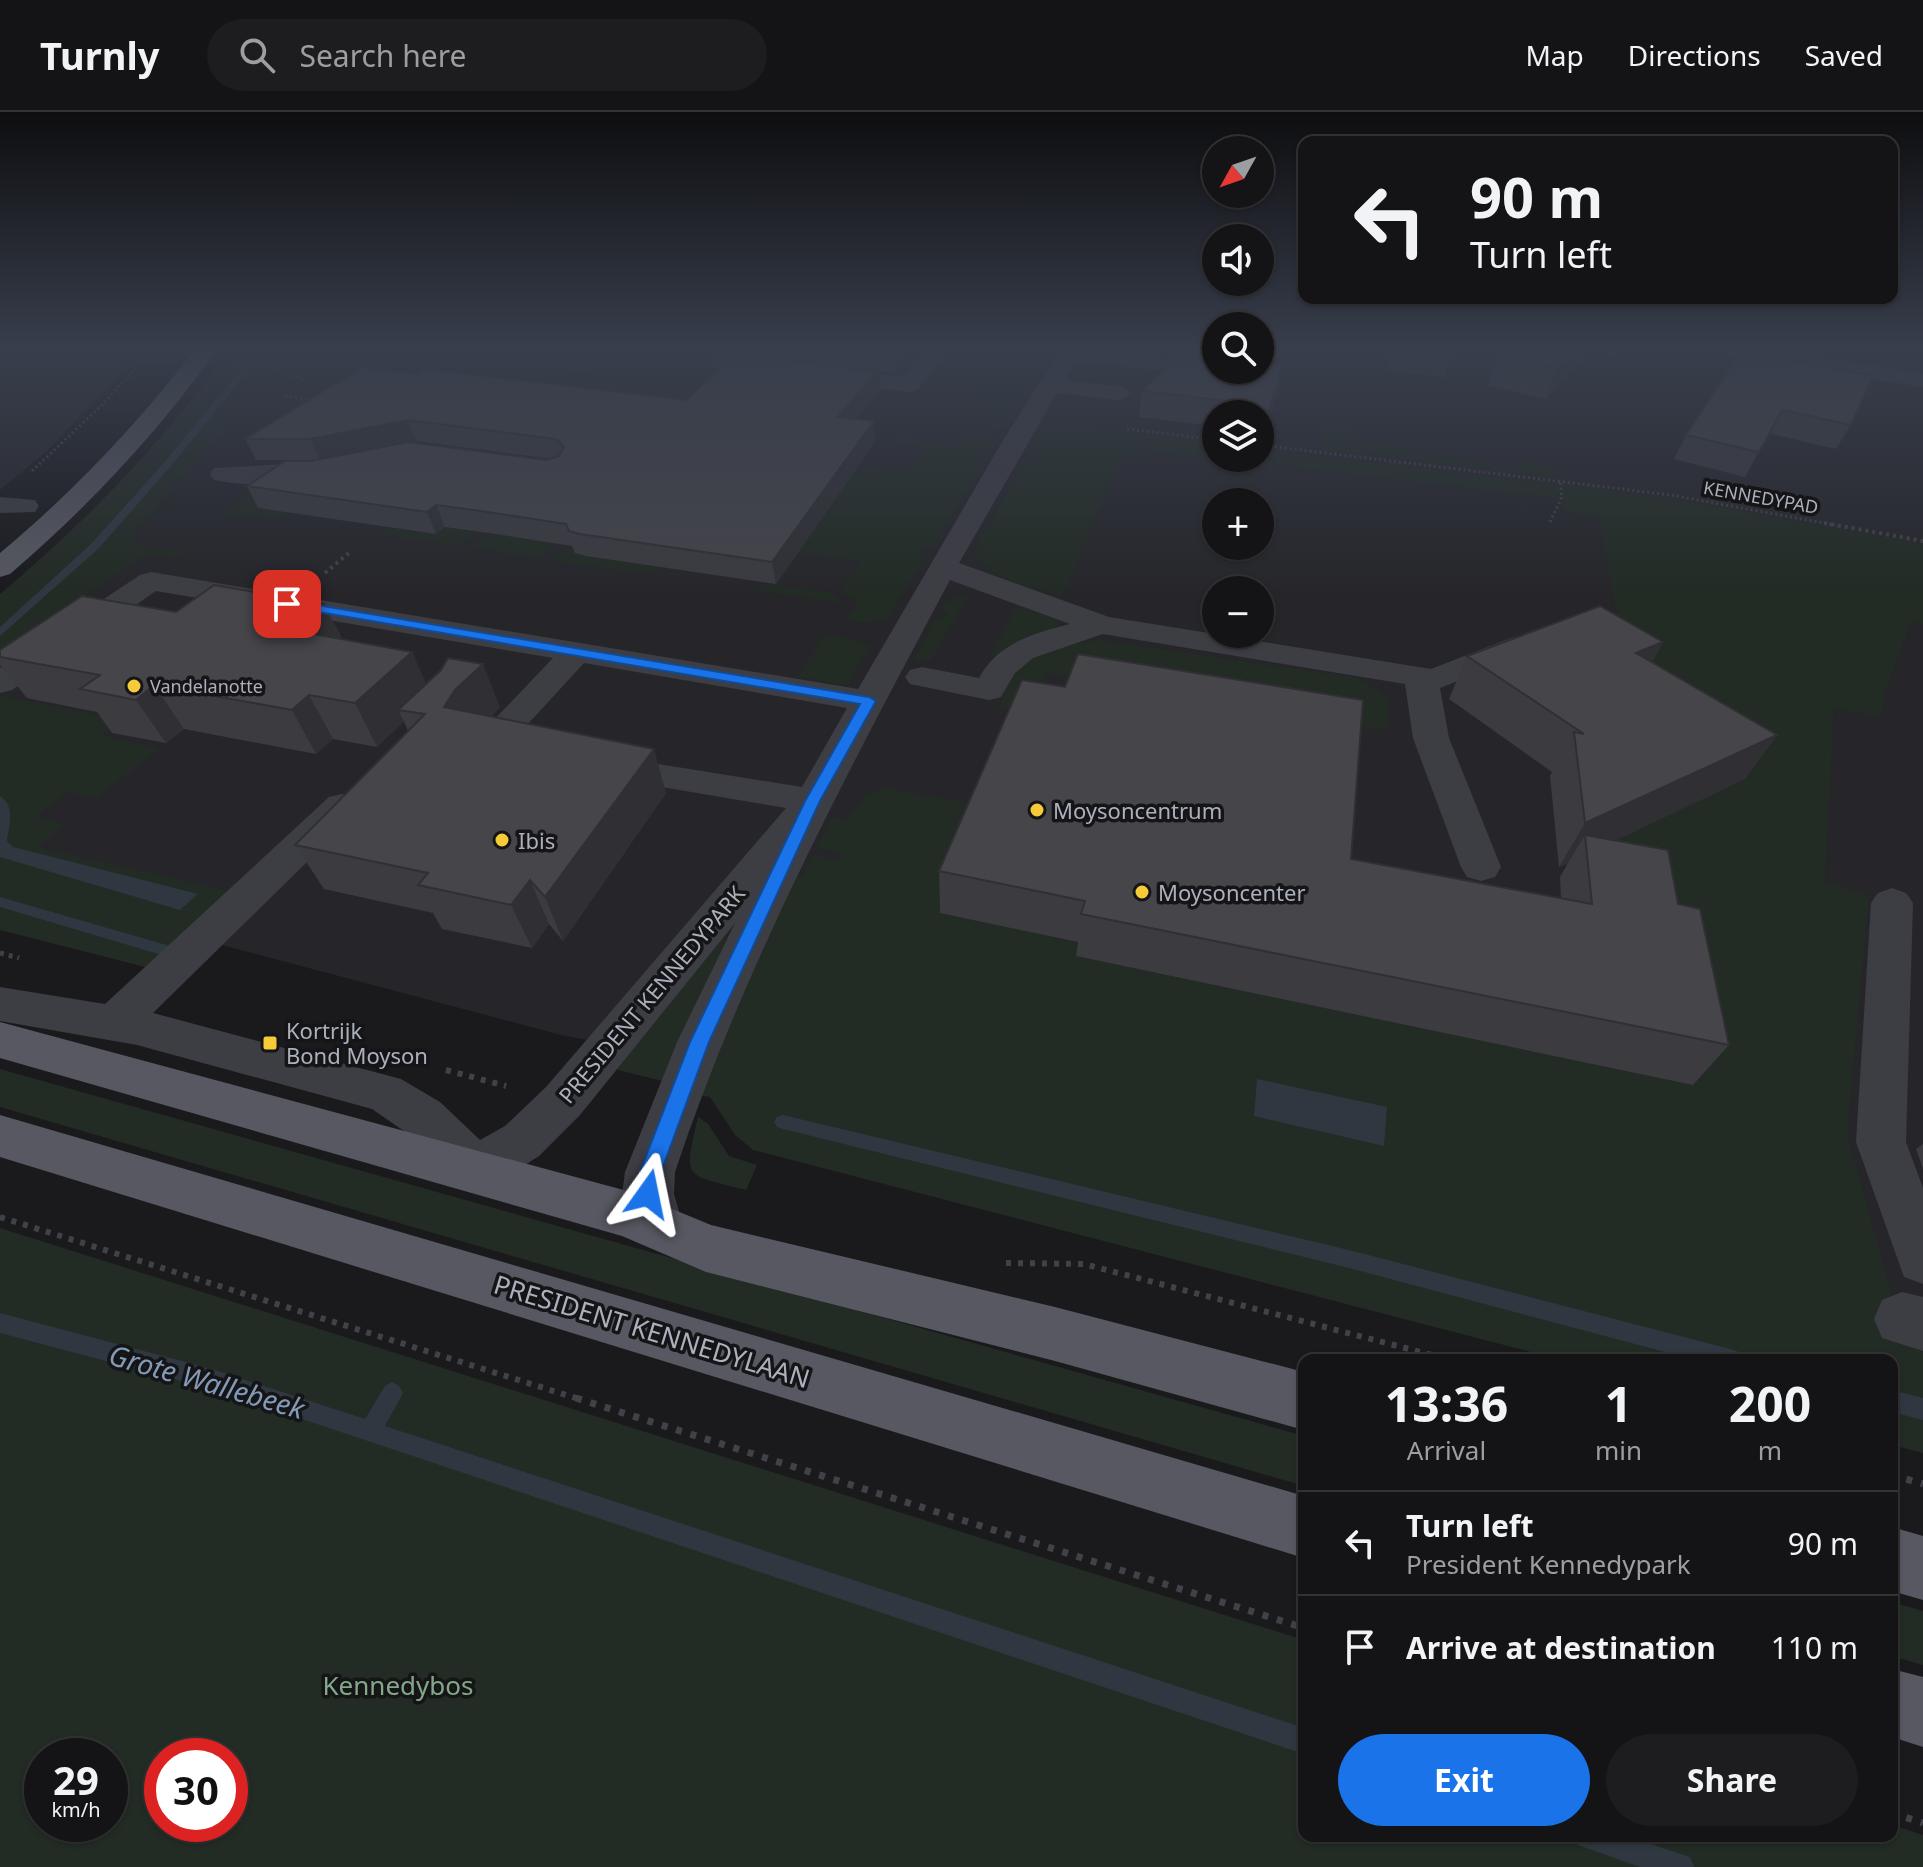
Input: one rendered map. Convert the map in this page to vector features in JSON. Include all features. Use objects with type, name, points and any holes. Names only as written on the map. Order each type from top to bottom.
[{"type":"main road","points":[[0,568],[87,488],[139,431]]},
{"type":"main road","points":[[0,527],[25,493]]},
{"type":"main road","points":[[0,1040],[631,1215],[706,1248],[1055,1334],[1298,1399]]},
{"type":"main road","name":"PRESIDENT KENNEDYLAAN","points":[[0,1136],[1298,1525]]},
{"type":"main road","points":[[1898,1561],[1923,1568]]},
{"type":"main road","points":[[1898,1705],[1923,1712]]},
{"type":"street","name":"PRESIDENT KENNEDYPARK","points":[[657,1226],[648,1194],[650,1172],[700,1042],[813,801],[942,567],[1023,431]]},
{"type":"street","points":[[223,474],[294,474],[348,466]]},
{"type":"street","points":[[942,567],[1103,625],[1434,679],[1552,633]]},
{"type":"street","points":[[0,683],[151,581],[474,650],[577,652],[869,701]]},
{"type":"street","points":[[922,677],[989,690],[1004,665],[1028,649],[1057,637],[1103,625]]},
{"type":"street","points":[[577,652],[489,744],[680,781],[747,787],[813,801]]},
{"type":"street","points":[[1421,677],[1431,738],[1481,867]]},
{"type":"street","points":[[114,1023],[369,779]]},
{"type":"street","name":"PRESIDENT KENNEDYPARK","points":[[474,1170],[522,1141],[563,1101],[813,801]]},
{"type":"street","points":[[1892,903],[1881,1142],[1923,1259]]},
{"type":"street","points":[[0,1004],[114,1023],[384,1093],[412,1106],[435,1123],[474,1170]]},
{"type":"path","points":[[25,493],[78,431]]},
{"type":"path","name":"KENNEDYPAD","points":[[1274,447],[1671,495],[1923,541]]},
{"type":"path","points":[[1550,522],[1562,497],[1560,481]]},
{"type":"path","points":[[0,1217],[1298,1626]]},
{"type":"path","points":[[993,1263],[1084,1264],[1428,1354]]},
{"type":"path","points":[[1898,1477],[1923,1484]]},
{"type":"path","points":[[1898,1815],[1923,1823]]},
{"type":"shaded area","points":[[0,431],[66,431],[47,451],[0,490]]},
{"type":"shaded area","points":[[195,431],[1202,431],[1202,472],[1274,472],[1274,431],[1923,431],[1923,1378],[1898,1363],[1898,1354],[1869,1354],[741,1065],[565,1036],[0,886],[0,642]]},
{"type":"shaded area","points":[[0,796],[10,811],[7,841],[13,847],[198,894],[180,910],[0,857]]},
{"type":"shaded area","points":[[1257,1079],[1387,1107],[1384,1146],[1254,1116]]},
{"type":"green space","points":[[166,431],[221,431],[133,535],[142,545],[186,552],[176,559],[147,554],[18,641],[0,673],[0,594],[60,541]]},
{"type":"green space","points":[[1042,431],[1113,431],[1202,441],[1202,457],[1155,451],[1152,463],[1120,459],[1062,597],[993,572],[975,556],[976,548]]},
{"type":"green space","points":[[1321,431],[1358,431],[1355,439],[1516,469],[1520,459],[1556,469],[1548,477],[1318,449]]},
{"type":"green space","points":[[967,436],[996,444],[930,551],[922,550],[918,556],[925,558],[886,621],[863,623],[847,620],[858,602],[841,592],[860,561],[798,553],[803,546],[767,461],[856,473],[862,466],[908,472],[923,448],[892,444],[896,438],[960,446]]},
{"type":"green space","points":[[1274,451],[1668,498],[1923,544],[1923,624],[1912,621],[1883,697],[1885,703],[1879,717],[1834,708],[1825,882],[1869,896],[1847,1134],[1892,1295],[1923,1302],[1923,1453],[1898,1447],[1898,1354],[1539,1354],[753,1150],[735,1135],[710,1097],[698,1095],[793,876],[802,877],[812,855],[839,860],[841,853],[815,848],[832,817],[848,819],[866,794],[886,788],[984,806],[1080,943],[1692,1085],[1607,844],[1743,780],[1623,651],[1599,516],[1565,511],[1563,499],[1274,465]]},
{"type":"green space","points":[[274,480],[288,513],[278,520],[246,515],[227,516],[252,483],[229,482]]},
{"type":"green space","points":[[445,527],[475,532],[458,546],[370,533],[389,528],[436,534]]},
{"type":"green space","points":[[501,535],[556,543],[540,559],[472,548],[482,540]]},
{"type":"green space","points":[[582,547],[624,562],[658,567],[650,575],[555,561],[564,552]]},
{"type":"green space","points":[[773,584],[829,592],[845,603],[755,591]]},
{"type":"green space","points":[[970,594],[931,660],[920,663],[914,660],[936,617],[944,619],[948,613],[940,611],[945,602]]},
{"type":"green space","points":[[1016,606],[1058,620],[1059,627],[995,658],[990,657]]},
{"type":"green space","points":[[824,635],[853,639],[870,647],[847,685],[798,677]]},
{"type":"green space","points":[[1098,640],[1360,678],[1389,699],[1387,730],[1048,673],[1029,712],[999,707],[1012,677],[1028,660],[1062,646]]},
{"type":"green space","points":[[0,695],[121,720],[102,735],[160,748],[97,798],[67,792],[36,817],[65,824],[38,847],[237,893],[153,969],[0,930]]},
{"type":"green space","points":[[723,937],[730,942],[662,1081],[618,1070],[616,1068]]},
{"type":"green space","points":[[0,1069],[1298,1434],[1298,1484],[0,1107]]},
{"type":"green space","points":[[698,1117],[708,1124],[729,1156],[757,1165],[746,1190],[710,1181],[693,1172],[690,1153]]},
{"type":"green space","name":"Kennedybos","points":[[0,1228],[1298,1638],[1298,1842],[1898,1842],[1898,1827],[1923,1835],[1923,1867],[0,1867]]},
{"type":"green space","points":[[1898,1604],[1923,1611],[1923,1665],[1898,1658]]},
{"type":"building","points":[[258,431],[352,431],[310,439],[245,439]]},
{"type":"building","points":[[493,431],[867,431],[772,562],[580,534],[569,531],[566,524],[481,511],[436,505],[427,512],[247,486],[285,461],[311,461],[408,442],[547,460],[559,456],[564,447],[558,440]]},
{"type":"building","points":[[1689,431],[1771,431],[1759,452],[1686,435]]},
{"type":"building","points":[[214,585],[324,604],[292,630],[412,652],[355,703],[309,695],[292,710],[154,685],[136,700],[80,689],[100,675],[0,657],[0,650],[82,596],[176,612]]},
{"type":"building","points":[[1600,606],[1663,642],[1636,653],[1777,735],[1585,823],[1574,732],[1584,734],[1467,656]]},
{"type":"building","name":"Moysoncenter","points":[[1078,654],[1363,700],[1351,859],[1592,904],[1585,835],[1668,850],[1678,904],[1700,909],[1729,1045],[1081,914],[1085,901],[939,871],[1022,680],[1065,687]]},
{"type":"building","points":[[448,658],[483,664],[455,690],[444,707],[654,749],[545,897],[530,880],[511,905],[418,885],[428,873],[295,845],[425,714],[398,710],[441,670]]},
{"type":"waterway","points":[[0,633],[95,546],[195,431]]},
{"type":"waterway","points":[[0,902],[165,950]]},
{"type":"waterway","points":[[783,1122],[1353,1260],[1711,1354]]},
{"type":"waterway","points":[[0,1323],[212,1379],[1298,1739]]},
{"type":"waterway","name":"Grote Wallebeek","points":[[371,1430],[392,1393]]},
{"type":"waterway","points":[[1898,1403],[1923,1409]]},
{"type":"waterway","points":[[1605,1842],[1680,1867]]},
{"type":"place","name":"Vandelanotte","points":[[134,686]]},
{"type":"place","name":"Moysoncentrum","points":[[1037,810]]},
{"type":"place","name":"Ibis","points":[[502,840]]},
{"type":"place","name":"Moysoncenter","points":[[1142,892]]},
{"type":"place","name":"Kortrijk Bond Moyson","points":[[270,1043]]},
{"type":"route","points":[[287,604],[869,701],[813,801],[700,1042],[650,1172],[648,1194]]}]
